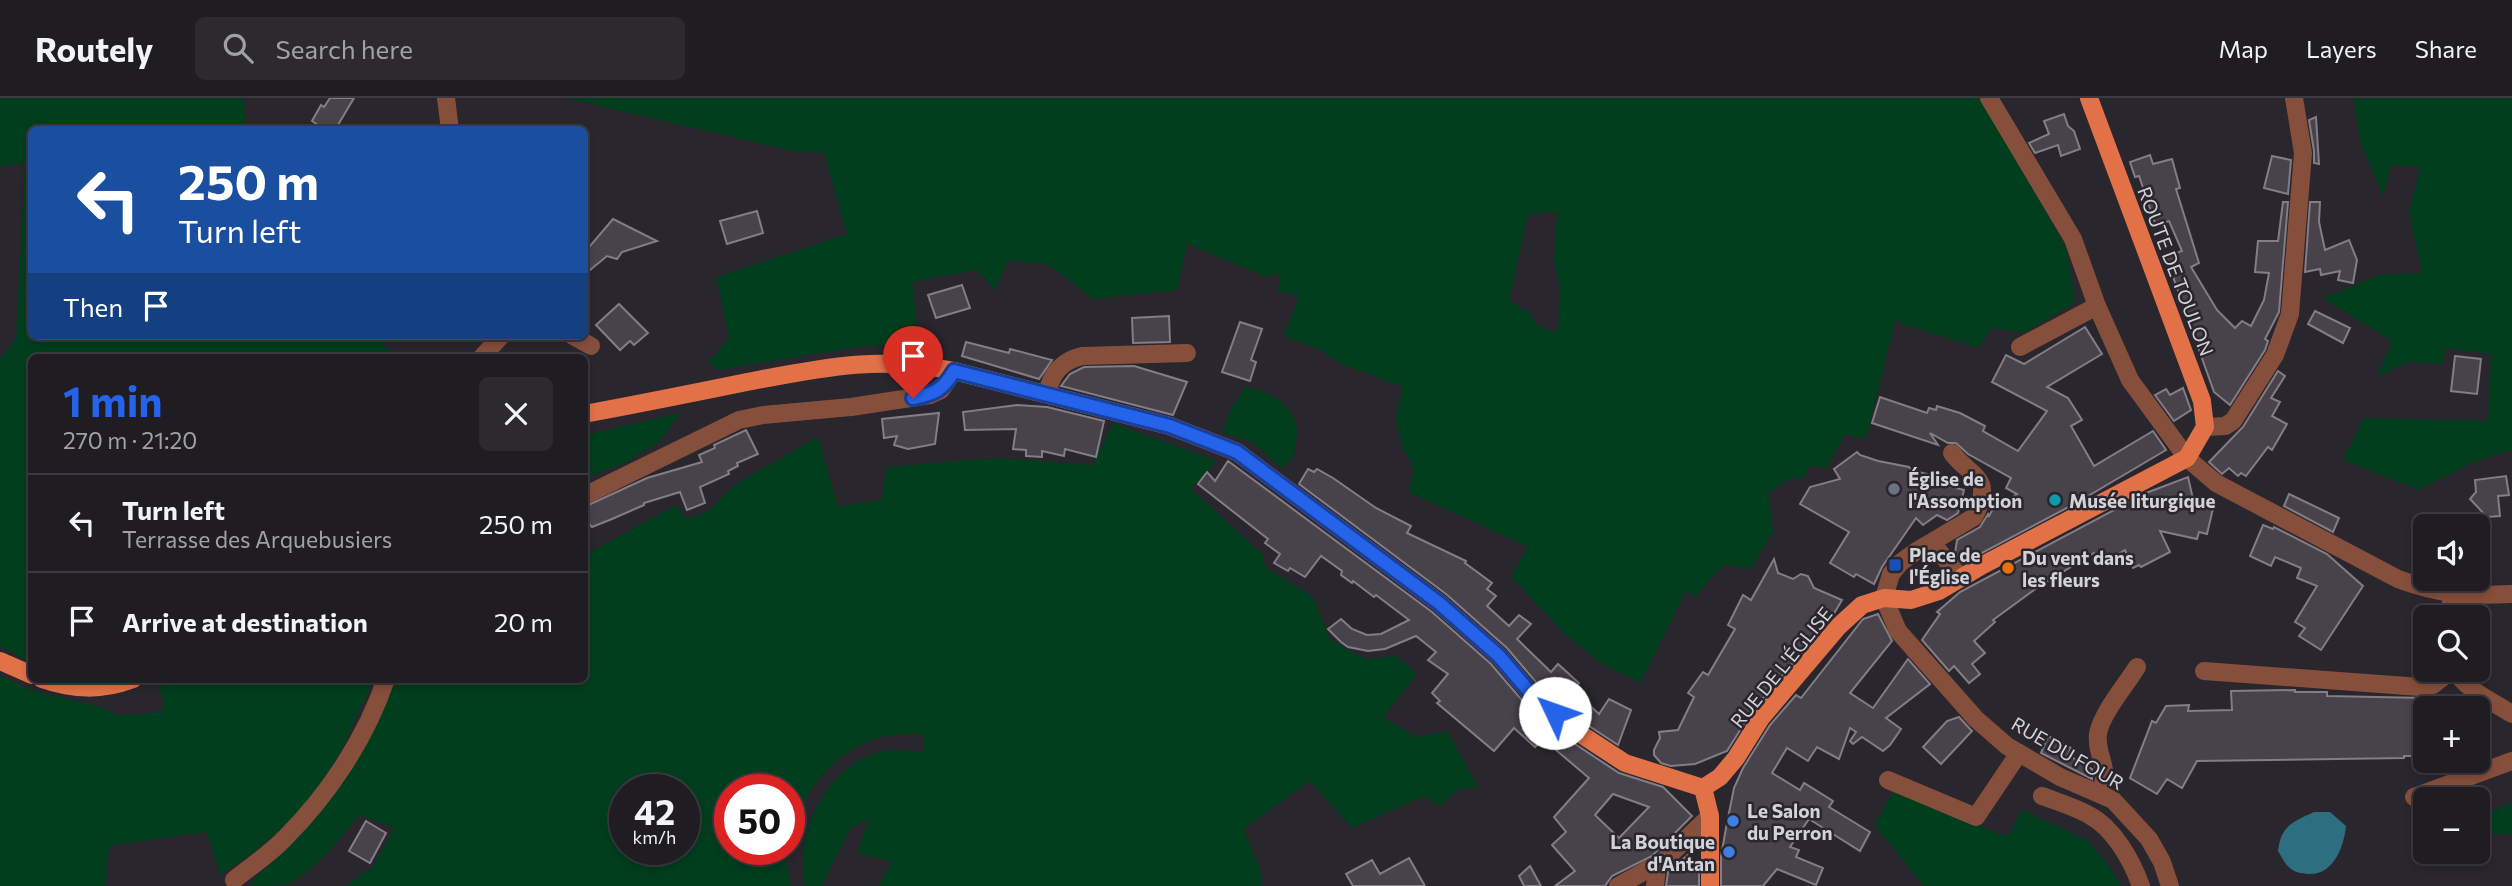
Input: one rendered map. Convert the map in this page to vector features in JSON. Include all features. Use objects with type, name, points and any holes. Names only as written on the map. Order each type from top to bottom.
[{"type":"main road","name":"ROUTE DE TOULON","points":[[2089,98],[2202,401],[2205,427]]},
{"type":"main road","points":[[588,413],[824,368],[895,362],[954,371],[1170,426],[1237,452],[1439,603],[1499,656],[1533,696],[1576,731],[1609,754],[1641,769],[1703,788],[1710,816],[1710,886]]},
{"type":"main road","points":[[1884,598],[1911,600],[1939,592],[1981,566],[2187,458],[2205,427]]},
{"type":"main road","name":"RUE DE L'ÉGLISE","points":[[1703,788],[1720,777],[1736,758],[1761,718],[1839,626],[1861,605],[1884,598]]},
{"type":"main road","points":[[0,661],[28,673]]},
{"type":"main road","points":[[56,683],[76,689],[121,683]]},
{"type":"street","points":[[446,98],[450,126]]},
{"type":"street","points":[[1989,98],[2073,239],[2097,306],[2130,380],[2187,458],[2216,483],[2398,579],[2429,590],[2451,594],[2512,594]]},
{"type":"street","points":[[2205,427],[2225,426],[2233,421],[2275,355],[2290,314],[2303,153],[2294,98]]},
{"type":"street","points":[[2020,347],[2097,306]]},
{"type":"street","points":[[485,354],[497,340]]},
{"type":"street","points":[[580,340],[591,346]]},
{"type":"street","points":[[1047,394],[1055,373],[1071,359],[1082,356],[1187,352]]},
{"type":"street","points":[[588,494],[739,420],[930,395],[941,390],[954,371]]},
{"type":"street","points":[[1884,598],[1887,583],[1900,563],[1974,517],[1979,507],[1981,487],[1978,478],[1952,453]]},
{"type":"street","points":[[1932,543],[1961,578]]},
{"type":"street","points":[[2451,594],[2451,605]]},
{"type":"street","name":"RUE DU FOUR","points":[[1884,598],[1898,631],[1976,719],[2007,746],[2060,777],[2112,800],[2149,839],[2162,862],[2170,886]]},
{"type":"street","points":[[2099,793],[2106,775],[2097,738],[2100,725],[2137,667]]},
{"type":"street","points":[[2204,671],[2420,687],[2437,682]]},
{"type":"street","points":[[2465,682],[2512,714]]},
{"type":"street","points":[[234,880],[283,840],[310,811],[341,769],[362,734],[384,683]]},
{"type":"street","points":[[1888,780],[1976,817],[2019,753]]},
{"type":"street","points":[[2441,787],[2512,761]]},
{"type":"street","points":[[2042,796],[2092,816],[2113,835],[2135,869],[2141,886]]},
{"type":"street","points":[[1618,886],[1652,867],[1657,867],[1710,816]]},
{"type":"street","points":[[1655,886],[1657,867]]},
{"type":"green space","points":[[0,98],[244,98],[245,126],[28,126],[28,340],[386,340],[383,347],[398,354],[28,354],[28,661],[0,646],[0,359],[16,339],[25,163],[0,167]]},
{"type":"green space","points":[[566,98],[1981,98],[2067,250],[2075,303],[2024,333],[1992,328],[1978,348],[1895,321],[1866,439],[1845,434],[1826,468],[1810,466],[1803,478],[1791,478],[1768,493],[1773,531],[1751,569],[1724,564],[1695,597],[1686,591],[1640,683],[1599,662],[1564,633],[1511,577],[1528,547],[1409,492],[1414,469],[1401,444],[1396,417],[1402,386],[1340,364],[1321,350],[1284,336],[1299,297],[1278,291],[1280,274],[1266,277],[1187,244],[1177,290],[1093,299],[1049,265],[1008,260],[995,290],[976,270],[912,282],[919,342],[858,347],[718,370],[708,362],[729,339],[716,277],[847,234],[824,153],[792,151]],"holes":[[[1557,211],[1554,259],[1560,289],[1558,333],[1537,325],[1528,311],[1509,301],[1528,215]]]},
{"type":"green space","points":[[2354,98],[2512,98],[2512,450],[2473,462],[2418,490],[2343,460],[2364,418],[2488,421],[2491,354],[2445,348],[2443,364],[2408,362],[2377,377],[2392,341],[2323,298],[2382,274],[2422,273],[2409,212],[2420,167],[2391,165],[2383,196],[2360,141]]},
{"type":"green space","points":[[1246,387],[1279,400],[1295,421],[1297,433],[1293,458],[1281,468],[1252,442],[1223,433],[1229,412]]},
{"type":"green space","points":[[681,413],[660,441],[627,462],[588,477],[588,434]]},
{"type":"green space","points":[[1113,423],[1217,461],[1191,489],[1263,555],[1265,567],[1313,597],[1330,639],[1365,659],[1396,656],[1417,674],[1383,717],[1417,737],[1447,731],[1478,787],[1457,790],[1440,806],[1424,796],[1352,828],[1310,781],[1243,829],[1262,873],[1262,886],[878,886],[892,862],[857,853],[869,818],[850,829],[821,886],[805,886],[805,840],[818,804],[829,787],[861,760],[880,752],[924,752],[923,734],[894,735],[867,742],[837,760],[814,786],[805,801],[805,774],[714,774],[714,865],[787,865],[791,886],[345,886],[373,867],[394,828],[359,815],[325,855],[293,881],[284,885],[252,886],[253,879],[288,848],[346,777],[391,683],[588,683],[588,553],[676,505],[686,519],[707,512],[734,485],[818,437],[838,507],[881,500],[887,467],[999,458],[1092,465]]},
{"type":"green space","points":[[0,676],[34,691],[105,708],[116,715],[162,711],[164,701],[158,688],[167,683],[372,683],[338,757],[301,811],[253,853],[220,875],[207,832],[109,846],[105,886],[0,886]]},
{"type":"green space","points":[[1894,789],[1998,834],[2009,835],[2022,810],[2087,840],[2122,886],[1924,886],[1875,826]]},
{"type":"green space","points":[[2512,803],[2512,835],[2490,833],[2490,811]]},
{"type":"water","points":[[2314,812],[2330,812],[2346,826],[2343,843],[2336,859],[2324,870],[2317,873],[2299,873],[2284,861],[2278,851],[2280,842],[2289,825]]},
{"type":"building","points":[[330,98],[354,98],[337,126],[320,126],[312,121],[321,105],[324,107]]},
{"type":"building","points":[[2064,114],[2080,149],[2061,156],[2058,145],[2035,153],[2029,143],[2049,134],[2044,121]]},
{"type":"building","points":[[2316,117],[2319,164],[2314,163],[2309,120]]},
{"type":"building","points":[[2150,155],[2153,164],[2172,159],[2180,188],[2176,189],[2199,263],[2191,267],[2217,310],[2235,328],[2242,321],[2251,326],[2264,300],[2269,273],[2255,272],[2258,241],[2278,241],[2283,202],[2288,202],[2279,312],[2265,339],[2268,341],[2265,350],[2230,405],[2214,392],[2166,257],[2182,251],[2169,221],[2156,226],[2139,176],[2135,177],[2130,162]]},
{"type":"building","points":[[2272,156],[2291,160],[2288,194],[2264,188]]},
{"type":"building","points":[[2310,202],[2320,202],[2319,222],[2325,250],[2349,240],[2357,260],[2353,283],[2338,280],[2340,271],[2321,275],[2320,269],[2305,272]]},
{"type":"building","points":[[757,211],[763,233],[727,244],[720,221]]},
{"type":"building","points":[[613,219],[657,241],[622,252],[617,259],[607,256],[588,272],[588,248]]},
{"type":"building","points":[[962,285],[970,308],[936,318],[928,295]]},
{"type":"building","points":[[619,304],[648,333],[634,345],[630,341],[620,350],[596,325]]},
{"type":"building","points":[[2315,311],[2350,328],[2343,343],[2308,324]]},
{"type":"building","points":[[1169,316],[1170,342],[1133,343],[1132,318]]},
{"type":"building","points":[[1240,322],[1262,329],[1251,360],[1256,362],[1250,381],[1222,372]]},
{"type":"building","points":[[2085,327],[2102,354],[2047,387],[2068,398],[2082,420],[2071,426],[2094,466],[2153,431],[2166,450],[2078,502],[1965,562],[1962,561],[1955,553],[1957,540],[1980,527],[1993,509],[2017,494],[2006,488],[2011,478],[1968,454],[1956,443],[1948,443],[1930,433],[1938,445],[1872,423],[1880,397],[1927,413],[1929,408],[1936,410],[1937,406],[1960,413],[1985,426],[1983,431],[2018,451],[2047,411],[1992,382],[2006,355],[2024,364]]},
{"type":"building","points":[[966,342],[1009,353],[1010,349],[1052,360],[1039,379],[962,356]]},
{"type":"building","points":[[2455,356],[2481,359],[2477,394],[2451,391]]},
{"type":"building","points":[[1134,366],[1187,382],[1173,415],[1061,386],[1070,374],[1084,367]]},
{"type":"building","points":[[2278,371],[2285,376],[2271,398],[2280,402],[2272,416],[2287,424],[2272,450],[2268,447],[2246,476],[2241,473],[2238,476],[2229,468],[2222,474],[2209,462],[2243,427]]},
{"type":"building","points":[[2183,388],[2191,410],[2174,421],[2155,395],[2166,389],[2170,395]]},
{"type":"building","points":[[1017,405],[1047,407],[1104,421],[1096,457],[1065,449],[1064,456],[1042,451],[1042,457],[1026,456],[1026,450],[1013,449],[1016,429],[965,430],[963,412]]},
{"type":"building","points":[[939,413],[935,444],[908,449],[894,445],[897,436],[884,438],[882,419]]},
{"type":"building","points":[[746,430],[758,454],[737,463],[738,466],[728,471],[729,474],[700,487],[705,503],[687,510],[680,492],[644,503],[592,527],[588,526],[588,505],[647,478],[702,462],[699,455],[715,448],[714,445]]},
{"type":"building","points":[[1857,452],[1878,461],[1939,477],[1937,483],[1964,490],[1958,513],[1947,520],[1937,515],[1923,525],[1916,518],[1882,567],[1874,584],[1856,574],[1854,577],[1830,563],[1849,532],[1800,504],[1810,487],[1840,479],[1834,469]]},
{"type":"building","points":[[1228,461],[1432,612],[1491,664],[1526,705],[1569,740],[1619,773],[1663,787],[1692,816],[1652,856],[1612,876],[1605,886],[1555,886],[1575,871],[1552,845],[1566,832],[1554,817],[1589,778],[1543,739],[1535,747],[1514,728],[1494,751],[1437,703],[1440,701],[1432,693],[1448,674],[1428,660],[1436,652],[1416,636],[1385,649],[1368,651],[1348,647],[1341,642],[1328,629],[1341,619],[1352,629],[1367,635],[1381,634],[1409,620],[1376,595],[1374,597],[1341,575],[1342,571],[1321,556],[1305,577],[1274,563],[1280,554],[1265,543],[1268,539],[1198,484],[1207,472],[1215,481]],"holes":[[[1613,794],[1649,807],[1619,838],[1595,815]]]},
{"type":"building","points":[[1308,469],[1314,472],[1317,469],[1376,508],[1411,526],[1407,533],[1466,561],[1465,563],[1492,583],[1487,589],[1496,596],[1487,606],[1509,626],[1519,615],[1531,624],[1517,639],[1551,672],[1558,664],[1579,683],[1573,690],[1599,714],[1609,699],[1631,710],[1618,745],[1583,722],[1541,688],[1507,648],[1446,594],[1299,484]]},
{"type":"building","points":[[2506,476],[2509,495],[2498,496],[2500,516],[2484,514],[2470,499],[2476,492],[2475,480]]},
{"type":"building","points":[[2188,477],[2193,499],[2214,504],[2207,534],[2199,532],[2197,539],[2160,531],[2170,552],[2141,567],[2139,565],[2133,568],[2125,550],[2101,565],[2094,553],[2038,587],[1993,620],[1995,622],[1974,641],[1985,653],[1972,664],[1980,674],[1969,683],[1954,666],[1949,671],[1922,640],[1940,614],[1937,612],[1960,592],[2146,493]]},
{"type":"building","points":[[2289,494],[2339,518],[2333,532],[2284,506]]},
{"type":"building","points":[[2263,525],[2273,529],[2274,527],[2327,554],[2363,586],[2321,650],[2299,636],[2305,628],[2295,622],[2317,586],[2297,578],[2301,568],[2275,557],[2271,566],[2250,556]]},
{"type":"building","points":[[1774,559],[1778,573],[1793,579],[1801,574],[1808,576],[1814,588],[1842,600],[1832,617],[1752,711],[1727,751],[1695,764],[1671,766],[1661,763],[1654,755],[1660,738],[1659,732],[1678,730],[1694,697],[1688,693],[1703,672],[1708,675],[1735,629],[1728,625],[1743,595],[1751,600]]},
{"type":"building","points":[[1878,614],[1892,641],[1850,693],[1873,708],[1908,659],[1930,684],[1886,718],[1901,729],[1883,751],[1862,737],[1853,744],[1850,741],[1856,732],[1850,728],[1839,759],[1817,747],[1808,761],[1787,748],[1772,773],[1800,790],[1804,783],[1833,801],[1829,807],[1870,832],[1860,851],[1809,819],[1790,847],[1799,850],[1796,857],[1823,868],[1816,885],[1777,869],[1763,886],[1721,886],[1721,856],[1726,828],[1734,788],[1743,768],[1770,725],[1796,695],[1801,698],[1863,619]]},
{"type":"building","points":[[2295,690],[2327,692],[2327,696],[2413,698],[2413,756],[2197,761],[2182,788],[2167,779],[2157,794],[2130,778],[2152,721],[2156,723],[2166,706],[2189,705],[2188,711],[2232,710],[2231,691]]},
{"type":"building","points":[[1959,717],[1972,731],[1941,764],[1923,747],[1947,721]]},
{"type":"building","points":[[2048,736],[2071,748],[2068,755],[2092,769],[2092,779],[2041,753]]},
{"type":"building","points":[[366,821],[386,833],[370,863],[349,851]]},
{"type":"building","points":[[1689,854],[1689,868],[1699,868],[1699,886],[1666,886],[1668,872]]},
{"type":"building","points":[[1409,858],[1425,886],[1353,886],[1346,874],[1372,860],[1380,874]]},
{"type":"building","points":[[1530,866],[1541,886],[1524,886],[1519,876]]},
{"type":"place","name":"Église de l'Assomption","points":[[1894,489]]},
{"type":"place","name":"Musée liturgique","points":[[2055,500]]},
{"type":"place","name":"Place de l'Église","points":[[1895,565]]},
{"type":"place","name":"Du vent dans les fleurs","points":[[2008,568]]},
{"type":"place","name":"Le Salon du Perron","points":[[1733,821]]},
{"type":"place","name":"La Boutique d'Antan","points":[[1729,852]]},
{"type":"route","points":[[913,398],[941,390],[954,371],[1170,426],[1237,452],[1439,603],[1499,656],[1533,696],[1555,713]]}]
